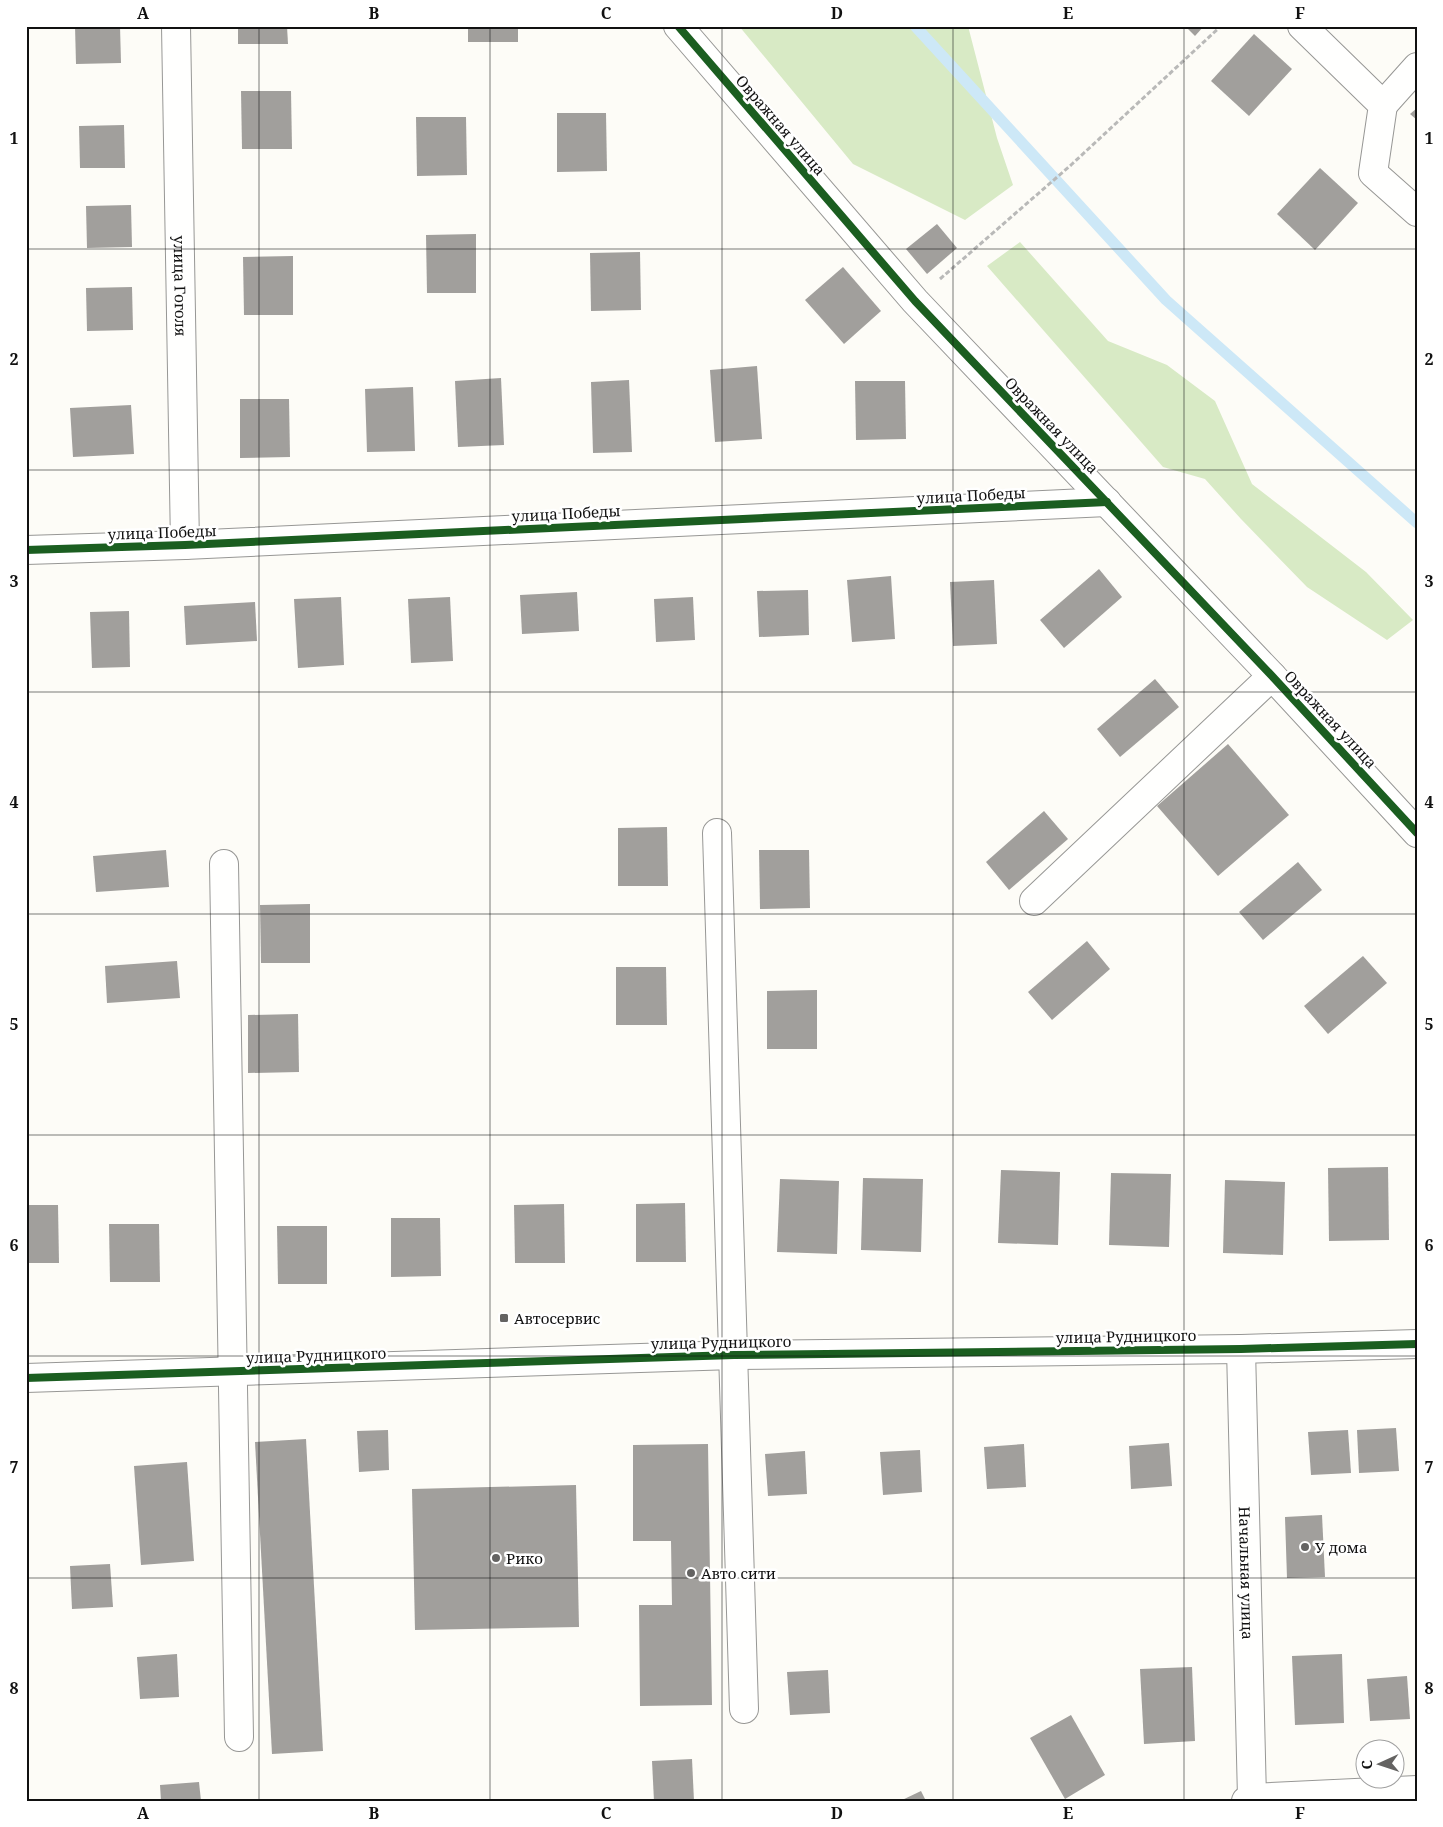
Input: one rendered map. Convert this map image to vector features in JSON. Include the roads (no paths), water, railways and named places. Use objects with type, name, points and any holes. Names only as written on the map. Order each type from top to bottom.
[{"type":"street","name":"улица Гоголя","points":[[176,26],[186,545]]},
{"type":"street","name":"Овражная улица","points":[[678,26],[915,301],[1272,676],[1417,833]]},
{"type":"street","points":[[1302,26],[1383,105]]},
{"type":"street","points":[[1417,67],[1383,105],[1373,173],[1417,212]]},
{"type":"street","name":"улица Победы","points":[[26,550],[186,545],[1107,502]]},
{"type":"street","points":[[1034,901],[1272,676]]},
{"type":"street","points":[[717,833],[744,1709]]},
{"type":"street","points":[[224,864],[239,1738]]},
{"type":"street","name":"улица Рудницкого","points":[[26,1378],[734,1355],[1241,1349],[1417,1344]]},
{"type":"street","name":"Начальная улица","points":[[1241,1349],[1249,1799]]},
{"type":"street","points":[[1249,1799],[1417,1790]]},
{"type":"waterway","points":[[915,26],[1166,300],[1417,523]]},
{"type":"place","name":"Автосервис","points":[[504,1318]]},
{"type":"place","name":"У дома","points":[[1305,1547]]},
{"type":"place","name":"Рико","points":[[496,1558]]},
{"type":"place","name":"Авто сити","points":[[691,1573]]}]
